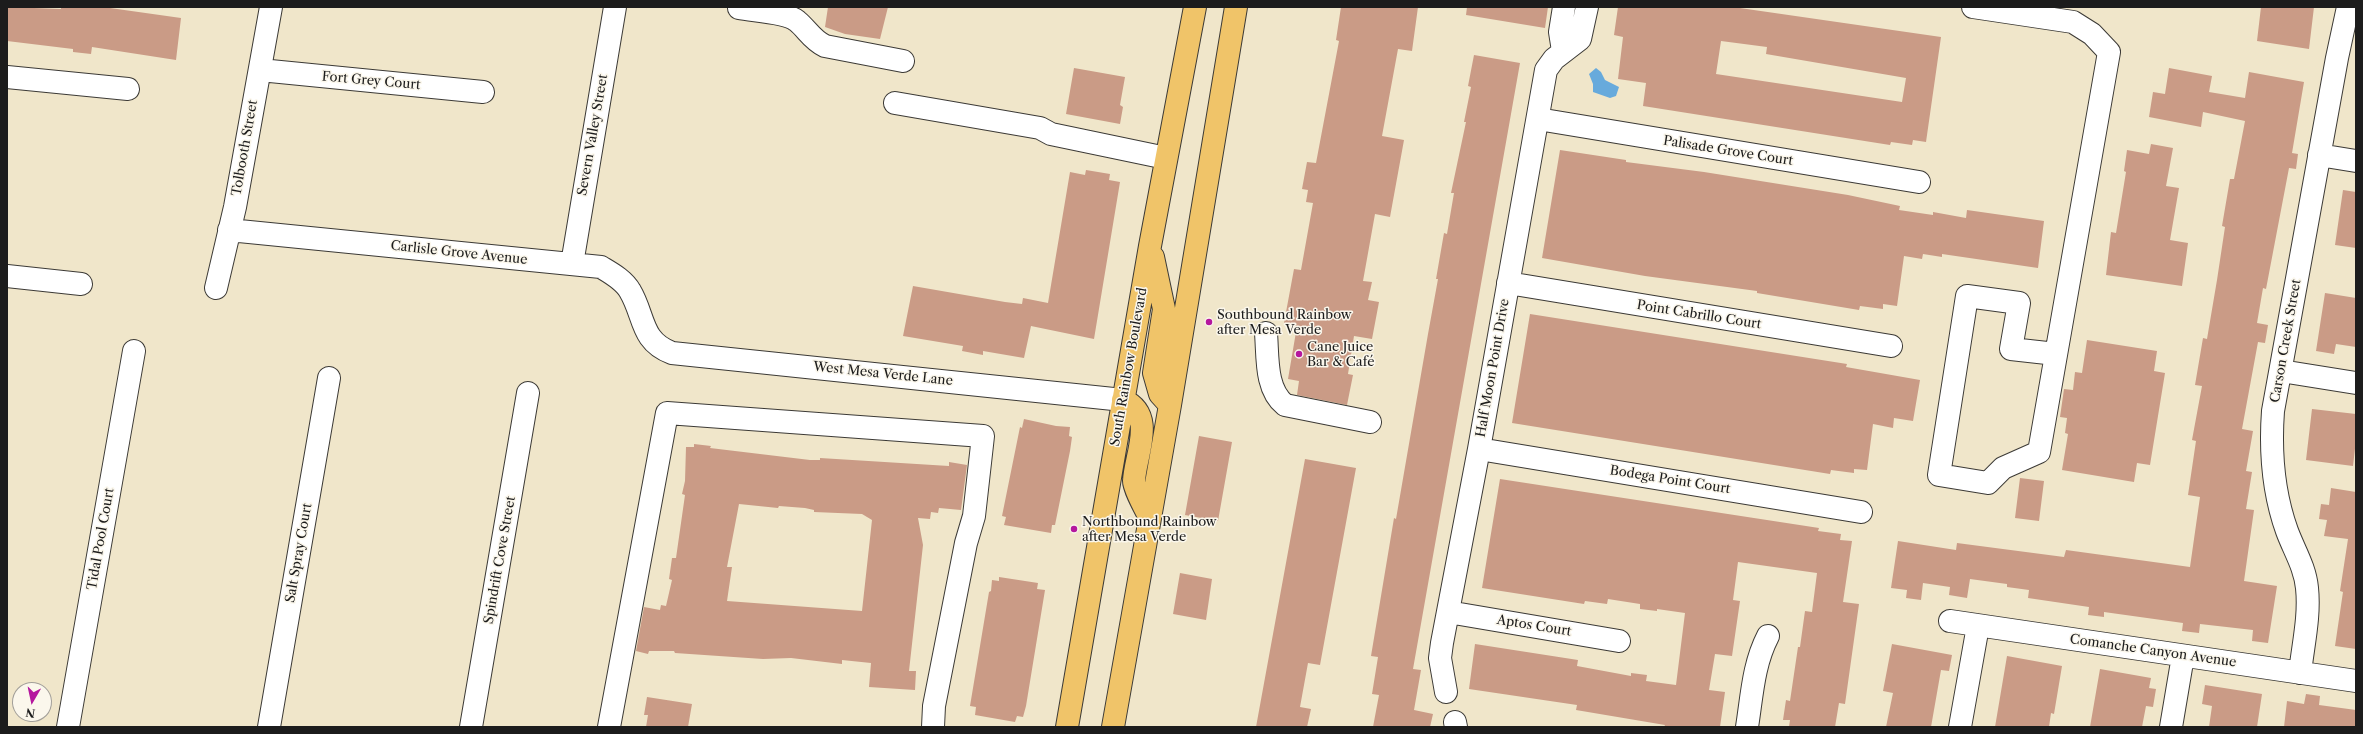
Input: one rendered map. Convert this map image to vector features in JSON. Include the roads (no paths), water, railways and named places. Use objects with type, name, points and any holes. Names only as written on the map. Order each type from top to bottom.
[{"type":"main road","name":"South Rainbow Boulevard","points":[[1067,727],[1150,246],[1195,7]]},
{"type":"main road","points":[[1113,727],[1170,405],[1233,12]]},
{"type":"main road","points":[[1150,246],[1164,309],[1155,364],[1155,383],[1160,394],[1170,405]]},
{"type":"main road","points":[[1123,400],[1132,404],[1142,422],[1143,434],[1134,483],[1150,518]]},
{"type":"main road","points":[[1075,686],[1080,727]]},
{"type":"street","name":"Tolbooth Street","points":[[216,288],[229,230],[271,7]]},
{"type":"street","name":"Severn Valley Street","points":[[572,264],[615,7]]},
{"type":"street","points":[[1563,51],[1560,32],[1564,7]]},
{"type":"street","name":"Half Moon Point Drive","points":[[1446,692],[1440,658],[1479,449],[1546,70],[1554,59],[1580,39],[1587,7]]},
{"type":"street","points":[[1973,7],[2073,22],[2092,34],[2109,52],[2039,452],[2003,468],[1988,483],[1939,475],[1967,296],[2019,303],[2011,349],[2056,354]]},
{"type":"street","name":"Carson Creek Street","points":[[2300,673],[2307,609],[2307,588],[2303,568],[2287,531],[2273,468],[2271,439],[2273,411],[2348,7]]},
{"type":"street","points":[[739,8],[792,18],[816,41],[825,46],[903,61]]},
{"type":"street","name":"Fort Grey Court","points":[[260,70],[483,92]]},
{"type":"street","points":[[7,76],[128,89]]},
{"type":"street","points":[[895,104],[1040,128],[1051,134],[1166,158]]},
{"type":"street","name":"Palisade Grove Court","points":[[1538,119],[1919,182]]},
{"type":"street","points":[[2320,155],[2356,161]]},
{"type":"street","name":"Carlisle Grove Avenue","points":[[229,230],[601,267],[614,275],[629,289],[649,337]]},
{"type":"street","points":[[7,276],[81,284]]},
{"type":"street","name":"Point Cabrillo Court","points":[[1508,284],[1891,346]]},
{"type":"street","points":[[1266,333],[1271,386],[1277,399],[1285,405],[1370,422]]},
{"type":"street","name":"West Mesa Verde Lane","points":[[649,337],[660,348],[672,353],[1123,400]]},
{"type":"street","name":"Tidal Pool Court","points":[[68,727],[134,351]]},
{"type":"street","points":[[2281,371],[2356,384]]},
{"type":"street","name":"Salt Spray Court","points":[[269,727],[329,378]]},
{"type":"street","name":"Spindrift Cove Street","points":[[471,727],[528,393]]},
{"type":"street","points":[[609,727],[667,413],[983,436],[974,516],[960,574],[934,706],[932,727]]},
{"type":"street","name":"Bodega Point Court","points":[[1479,449],[1861,512]]},
{"type":"street","name":"Aptos Court","points":[[1448,612],[1619,640]]},
{"type":"street","name":"Comanche Canyon Avenue","points":[[1950,621],[2356,681]]},
{"type":"street","points":[[1960,727],[1978,626]]},
{"type":"street","points":[[1747,727],[1755,669],[1760,652],[1768,636]]},
{"type":"street","points":[[2171,727],[2183,656]]},
{"type":"water","points":[[1596,68],[1601,72],[1605,80],[1619,87],[1616,96],[1610,98],[1593,92],[1593,84],[1589,74]]},
{"type":"place","name":"Southbound Rainbow after Mesa Verde","points":[[1209,322]]},
{"type":"place","name":"Cane Juice Bar & Café","points":[[1299,354]]},
{"type":"place","name":"Northbound Rainbow after Mesa Verde","points":[[1074,529]]}]
